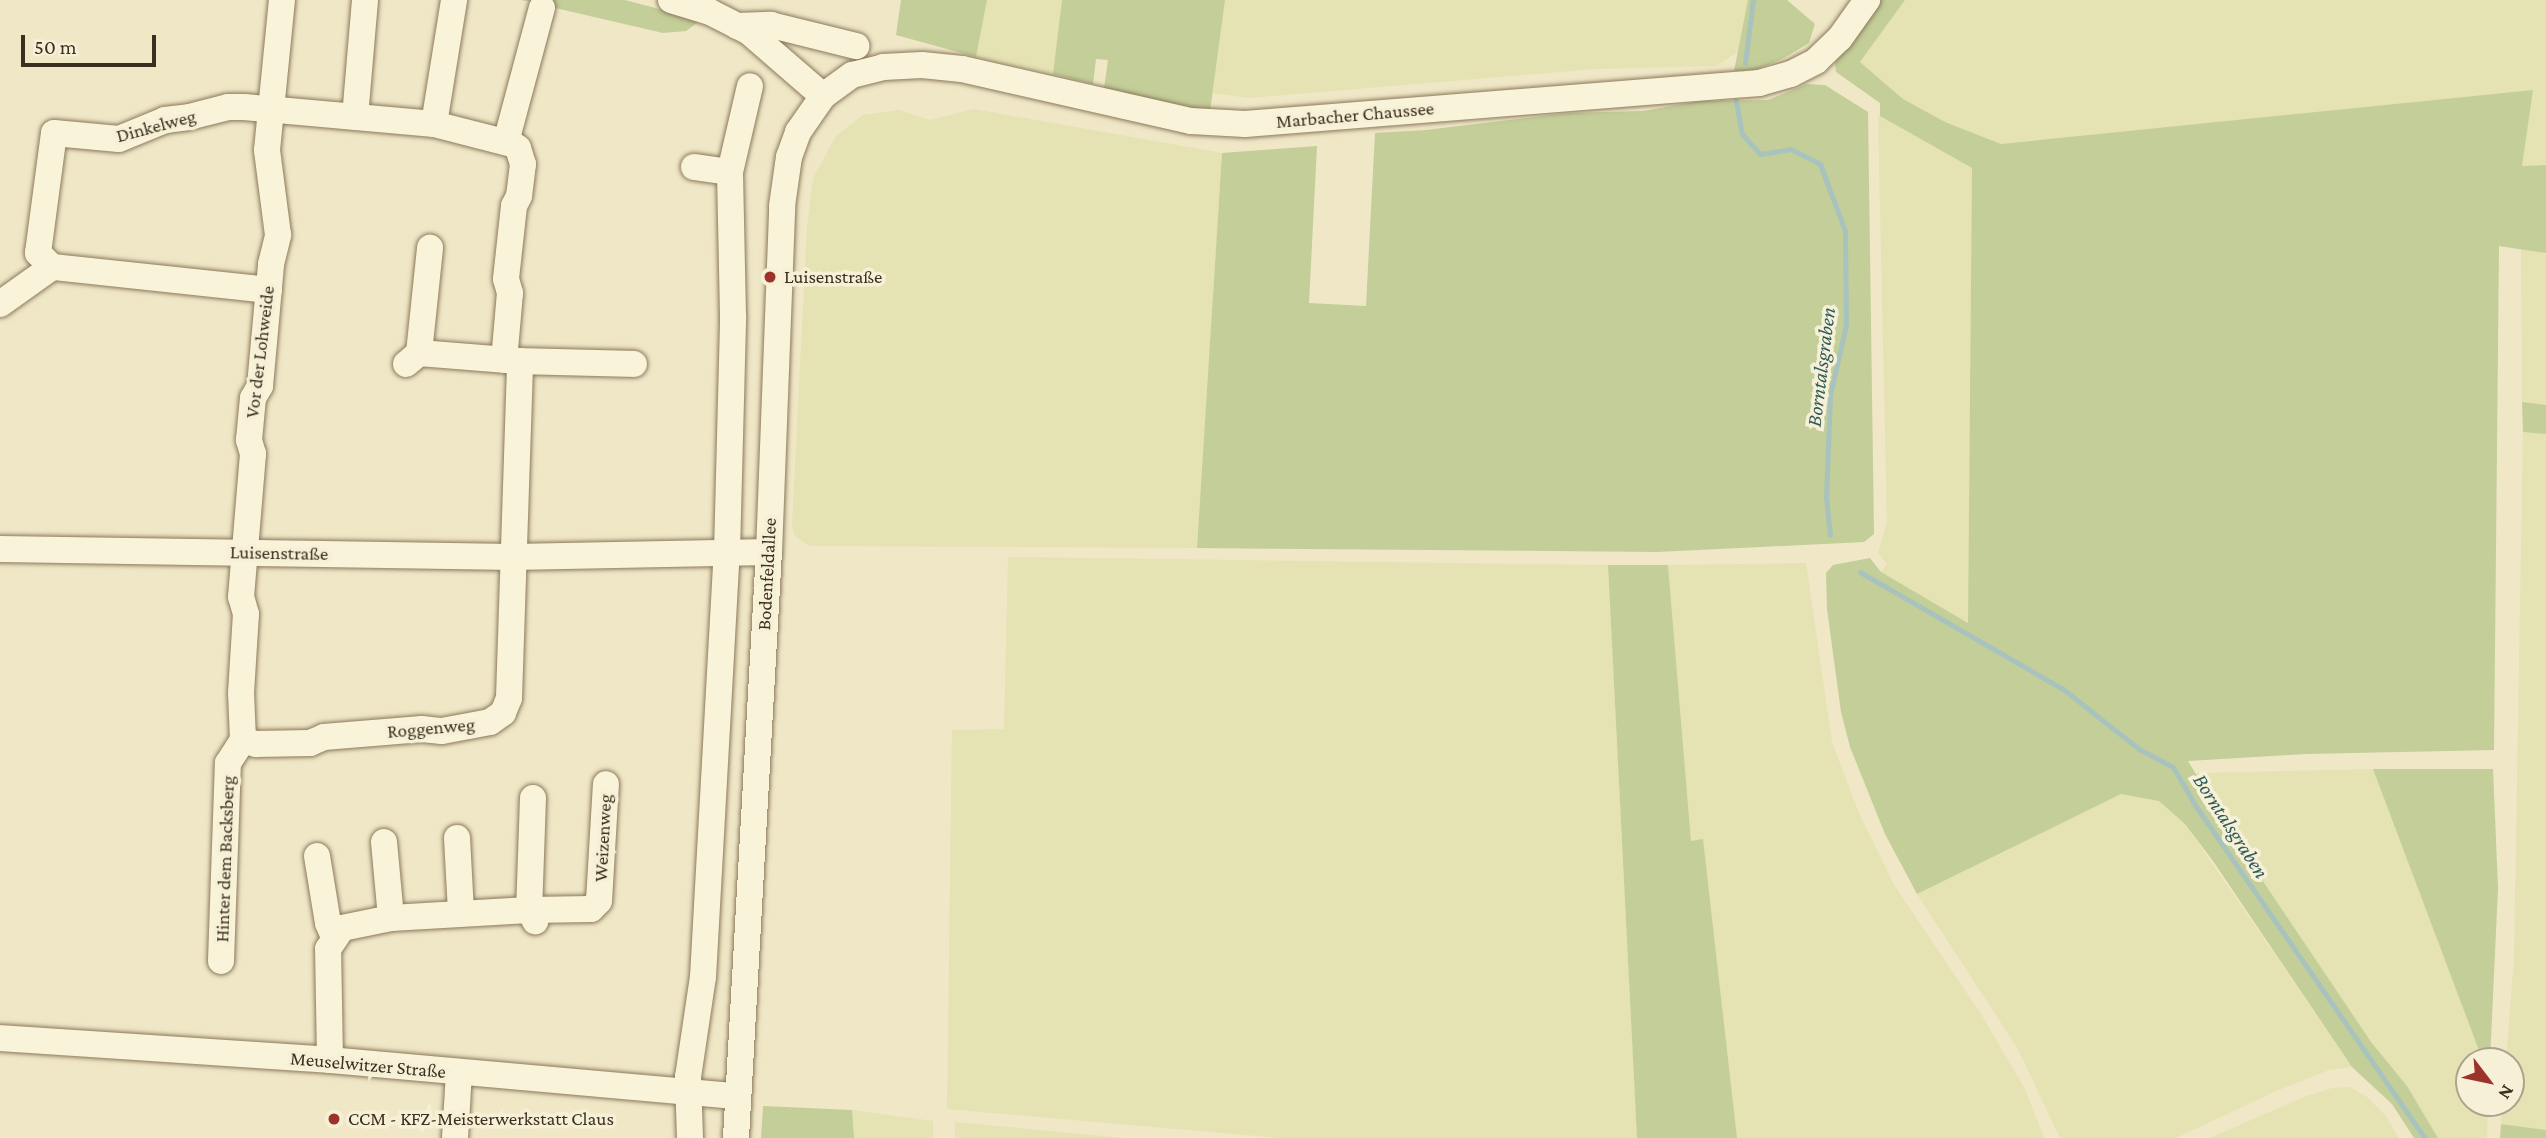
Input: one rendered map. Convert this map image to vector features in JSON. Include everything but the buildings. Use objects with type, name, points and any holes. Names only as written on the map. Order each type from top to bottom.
[{"type":"street","name":"Vor der Lohweide","points":[[243,553],[253,454],[249,440],[253,398],[260,386],[269,290],[278,235],[267,150],[282,0]]},
{"type":"street","points":[[355,117],[365,0]]},
{"type":"street","points":[[435,124],[454,0]]},
{"type":"street","points":[[671,0],[737,26],[778,55],[823,96]]},
{"type":"street","name":"Marbacher Chaussee","points":[[823,96],[852,75],[883,67],[922,65],[962,69],[1191,121],[1245,124],[1759,83],[1791,74],[1816,61],[1840,38],[1867,0]]},
{"type":"street","points":[[506,142],[542,8]]},
{"type":"street","points":[[737,26],[771,25],[856,46]]},
{"type":"street","points":[[690,1138],[688,1090],[703,977],[727,552],[733,316],[730,172],[750,86]]},
{"type":"street","name":"Bodenfeldallee","points":[[736,1138],[736,1096],[769,552],[782,206],[789,157],[807,115],[823,96]]},
{"type":"street","name":"Dinkelweg","points":[[52,267],[38,253],[54,133],[118,139],[164,120],[228,107],[273,110]]},
{"type":"street","points":[[273,110],[435,124],[506,142],[517,148],[523,164],[519,196],[514,206],[506,279],[510,293],[512,361],[513,557]]},
{"type":"street","points":[[694,167],[730,172]]},
{"type":"street","points":[[430,248],[412,359],[635,364]]},
{"type":"street","points":[[0,304],[52,267],[269,290]]},
{"type":"street","points":[[733,316],[778,317]]},
{"type":"street","name":"Luisenstraße","points":[[0,549],[513,557],[769,552]]},
{"type":"street","name":"Hinter dem Backsberg","points":[[221,961],[228,763],[243,740],[241,693],[246,614],[241,597],[243,553]]},
{"type":"street","name":"Roggenweg","points":[[243,740],[256,744],[310,743],[324,737],[422,729],[442,731],[490,722],[499,717],[509,698],[513,557]]},
{"type":"street","name":"Weizenweg","points":[[334,937],[352,923],[391,918],[461,913],[532,915],[591,909],[597,906],[606,784]]},
{"type":"street","points":[[532,915],[533,798]]},
{"type":"street","points":[[712,827],[754,830]]},
{"type":"street","points":[[457,838],[461,913]]},
{"type":"street","points":[[384,842],[391,918]]},
{"type":"street","points":[[317,856],[328,923],[334,937],[328,950],[330,1060]]},
{"type":"street","name":"Meuselwitzer Straße","points":[[0,1038],[330,1060],[736,1096]]},
{"type":"street","points":[[454,1138],[459,1072]]},
{"type":"shaded area","points":[[987,0],[1062,0],[1053,74],[976,57]]},
{"type":"shaded area","points":[[1225,0],[1748,0],[1743,37],[1736,53],[1716,66],[1594,69],[1249,98],[1213,93]]},
{"type":"shaded area","points":[[1905,0],[2546,0],[2546,165],[2522,167],[2532,90],[2001,144],[1945,122],[1903,99],[1860,62]]},
{"type":"shaded area","points":[[974,109],[1222,153],[1197,548],[809,546],[795,536],[792,525],[807,228],[813,178],[836,136],[863,115],[899,110],[930,120]]},
{"type":"shaded area","points":[[1878,115],[1972,168],[1968,623],[1881,572],[1887,564],[1878,553],[1887,523]]},
{"type":"shaded area","points":[[2521,249],[2546,253],[2546,405],[2522,402]]},
{"type":"shaded area","points":[[2523,432],[2546,434],[2546,1130],[2501,1124],[2501,1117],[2525,1117],[2525,1047],[2507,1047],[2514,958]]},
{"type":"shaded area","points":[[1008,557],[1608,565],[1637,1138],[1280,1138],[947,1109],[952,730],[1004,729]]},
{"type":"shaded area","points":[[1806,563],[1832,742],[1858,811],[1894,885],[1981,1014],[2025,1089],[2044,1138],[1737,1138],[1703,840],[1691,841],[1668,565]]},
{"type":"shaded area","points":[[2373,769],[2478,1047],[2455,1047],[2455,1117],[2488,1117],[2487,1138],[2438,1138],[2407,1086],[2371,1043],[2236,841],[2196,773]]},
{"type":"shaded area","points":[[2121,794],[2159,801],[2185,824],[2352,1067],[2329,1070],[2276,1091],[2176,1138],[2060,1138],[2018,1049],[1917,894]]},
{"type":"shaded area","points":[[2350,1087],[2367,1097],[2385,1115],[2399,1138],[2210,1138],[2304,1097],[2332,1088]]},
{"type":"shaded area","points":[[852,1110],[933,1121],[933,1138],[854,1138]]},
{"type":"shaded area","points":[[955,1122],[1123,1138],[955,1138]]},
{"type":"green space","points":[[521,0],[625,0],[701,20],[686,31],[663,33]]},
{"type":"green space","points":[[901,0],[987,0],[976,57],[896,35]]},
{"type":"green space","points":[[1062,0],[1225,0],[1210,112],[1104,88],[1108,60],[1096,59],[1093,84],[1053,74]]},
{"type":"green space","points":[[1748,0],[1787,0],[1815,24],[1809,43],[1784,58],[1755,70],[1734,71]]},
{"type":"green space","points":[[1878,0],[1905,0],[1860,62],[1903,99],[1945,122],[2001,144],[2533,90],[2522,166],[2546,165],[2546,253],[2499,246],[2494,750],[2306,754],[2188,761],[2236,841],[2371,1042],[2407,1086],[2438,1138],[2414,1138],[2392,1104],[2352,1067],[2213,861],[2185,824],[2159,801],[2121,794],[1917,894],[1885,834],[1850,747],[1841,712],[1827,609],[1826,573],[1833,565],[1870,558],[1881,572],[1968,623],[1972,168],[1880,116],[1880,103],[1836,72],[1835,63]]},
{"type":"green space","points":[[1807,84],[1825,85],[1868,112],[1874,534],[1864,542],[1657,552],[1197,548],[1222,153],[1317,146],[1309,303],[1366,306],[1375,133],[1426,130],[1569,113],[1643,111],[1700,101],[1768,100]]},
{"type":"green space","points":[[2522,402],[2546,405],[2546,434],[2523,432]]},
{"type":"green space","points":[[1608,565],[1668,565],[1691,841],[1703,839],[1737,1138],[1637,1138]]},
{"type":"green space","points":[[2373,769],[2493,769],[2498,888],[2491,1047],[2478,1047]]},
{"type":"green space","points":[[763,1106],[852,1110],[854,1138],[761,1138]]},
{"type":"green space","points":[[2501,1124],[2546,1130],[2546,1138],[2500,1138]]},
{"type":"waterway","name":"Borntalsgraben","points":[[1745,63],[1753,0]]},
{"type":"waterway","name":"Borntalsgraben","points":[[1736,101],[1742,134],[1760,154],[1791,149],[1820,164],[1845,231],[1846,325],[1830,395],[1826,497],[1830,535]]},
{"type":"waterway","name":"Borntalsgraben","points":[[1860,572],[2063,689],[2139,749],[2173,767],[2195,805],[2425,1138]]},
{"type":"place","name":"Luisenstraße","points":[[770,277]]},
{"type":"place","name":"CCM - KFZ-Meisterwerkstatt Claus","points":[[334,1119]]}]
